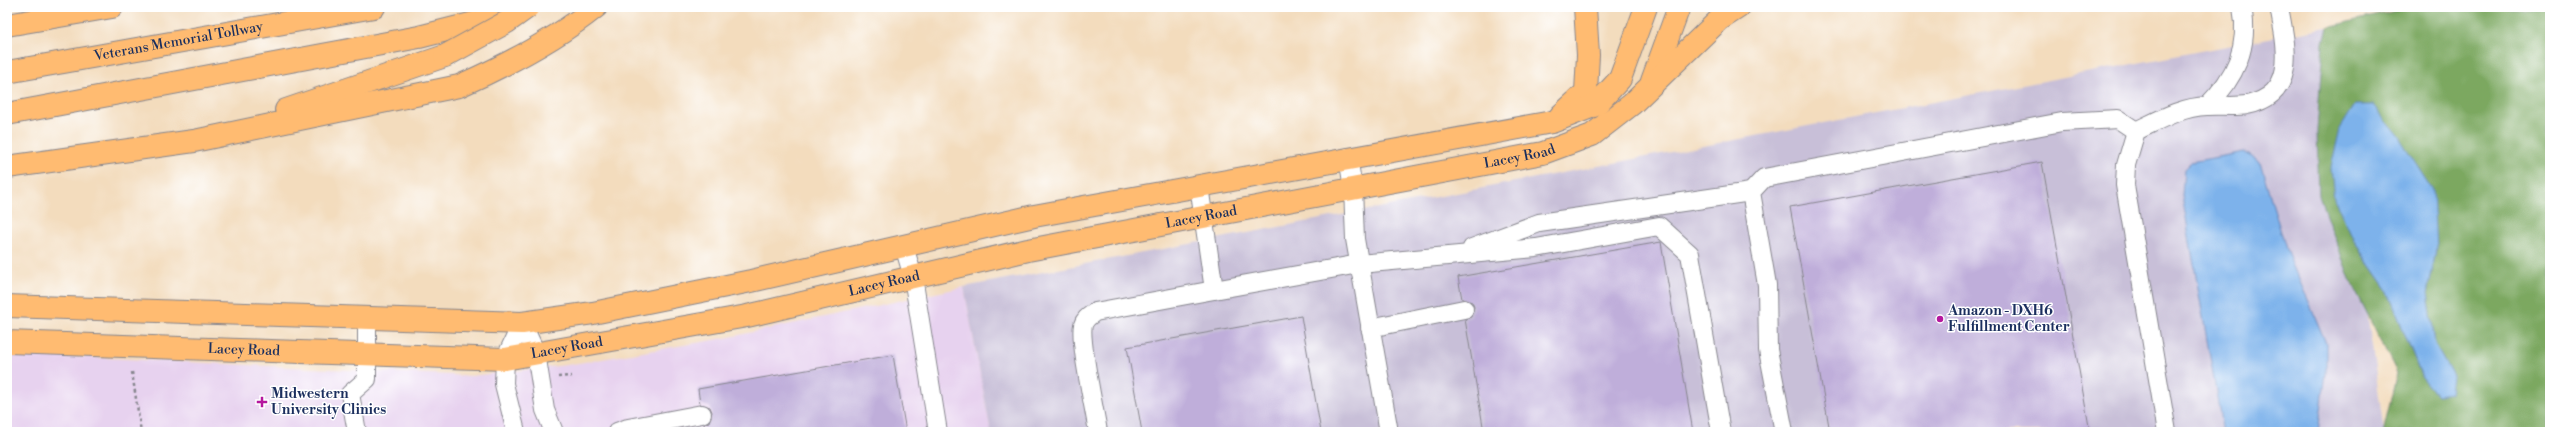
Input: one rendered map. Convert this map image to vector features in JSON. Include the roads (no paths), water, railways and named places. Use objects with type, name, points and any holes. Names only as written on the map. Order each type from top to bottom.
[{"type":"main road","points":[[7,25],[112,7]]},
{"type":"main road","name":"Veterans Memorial Tollway","points":[[7,72],[374,7]]},
{"type":"main road","points":[[194,141],[445,56],[506,22],[528,7]]},
{"type":"main road","points":[[7,114],[419,37],[537,7]]},
{"type":"main road","points":[[7,167],[194,141],[459,86],[502,67],[558,34],[596,7]]},
{"type":"main road","points":[[1552,122],[1573,106],[1586,92],[1588,55],[1585,7]]},
{"type":"main road","name":"Lacey Road","points":[[7,306],[522,323],[593,313],[751,281],[1034,216],[1348,157],[1552,122],[1596,105],[1620,79],[1646,7]]},
{"type":"main road","name":"Lacey Road","points":[[7,342],[505,358],[747,316],[1028,250],[1543,153],[1592,135],[1632,104],[1651,86],[1679,7]]},
{"type":"main road","points":[[1651,86],[1719,20],[1739,7]]},
{"type":"lane","points":[[2207,106],[2222,91],[2233,75],[2241,55],[2244,39],[2242,7]]},
{"type":"lane","points":[[2167,432],[2124,185],[2126,165],[2136,131],[2174,112],[2207,106],[2232,106],[2259,101],[2273,94],[2282,84],[2286,67],[2279,7]]},
{"type":"lane","points":[[1452,256],[1539,223],[1751,192],[1764,178],[2062,122],[2118,120],[2136,131]]},
{"type":"lane","points":[[1348,157],[1353,188],[1355,239],[1389,432]]},
{"type":"lane","points":[[1200,186],[1214,290]]},
{"type":"lane","points":[[1751,192],[1768,285],[1768,350],[1784,432]]},
{"type":"lane","points":[[1098,432],[1082,330],[1088,317],[1095,312],[1360,264],[1536,248],[1659,226],[1690,254],[1721,432]]},
{"type":"lane","points":[[904,246],[913,277],[938,432]]},
{"type":"lane","points":[[1370,328],[1464,309]]},
{"type":"lane","points":[[357,432],[350,394],[367,379],[367,319]]},
{"type":"lane","points":[[522,323],[536,353],[545,410],[554,432]]},
{"type":"lane","points":[[516,432],[512,422],[504,384],[505,358],[522,323]]},
{"type":"lane","points":[[617,432],[628,428],[702,414]]},
{"type":"water","points":[[2355,105],[2373,105],[2397,134],[2433,190],[2436,249],[2428,293],[2435,344],[2453,376],[2451,393],[2437,395],[2422,377],[2387,289],[2355,243],[2334,198],[2331,167],[2340,129]]},
{"type":"water","points":[[2244,152],[2260,162],[2286,249],[2326,343],[2326,373],[2318,432],[2223,432],[2182,196],[2184,169],[2191,162]]},
{"type":"place","name":"Amazon - DXH6 Fulfillment Center","points":[[1940,319]]},
{"type":"place","name":"Midwestern University Clinics","points":[[262,402]]}]
